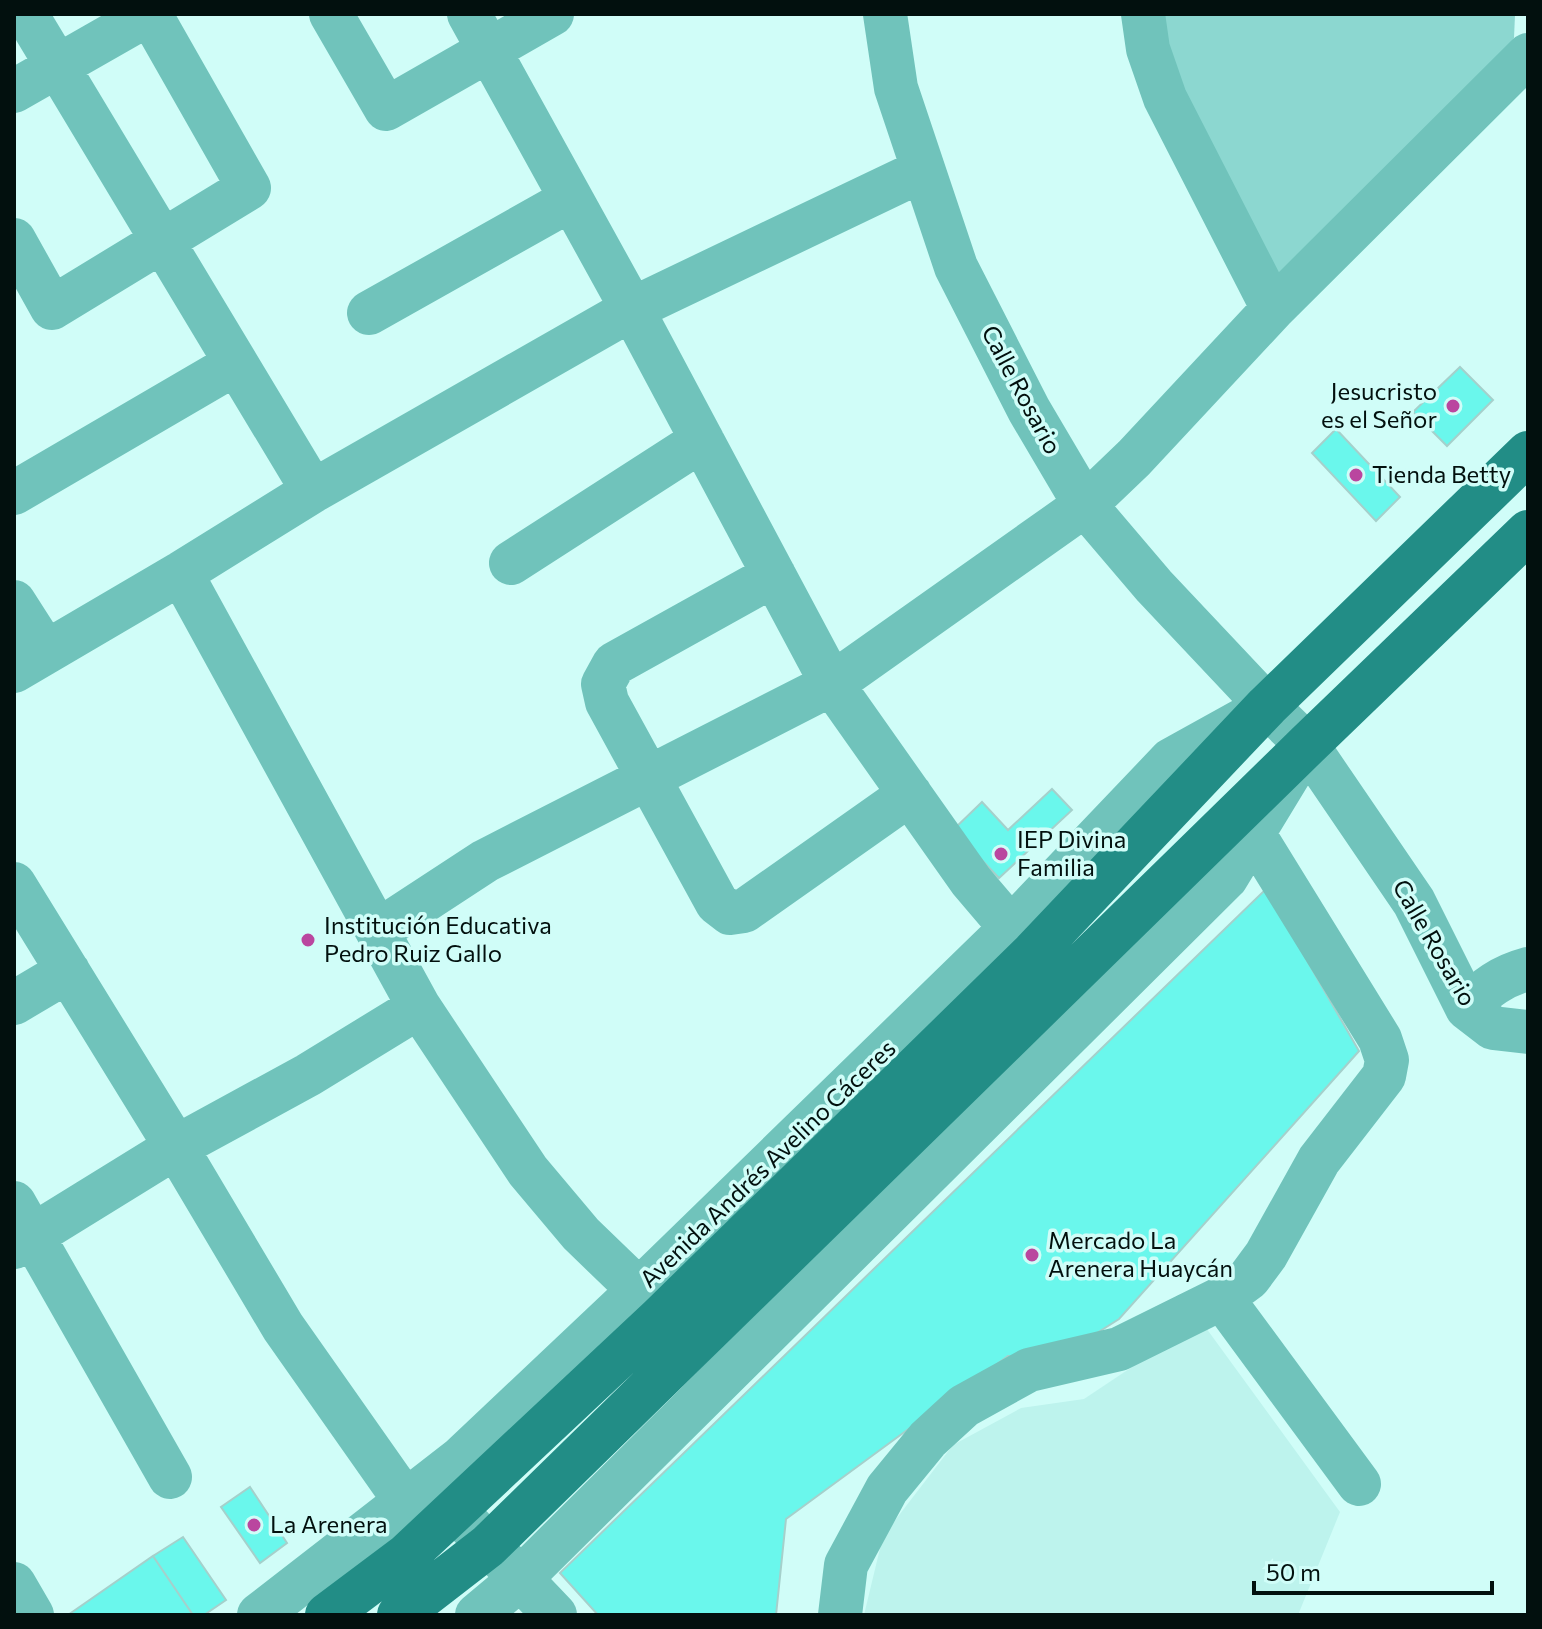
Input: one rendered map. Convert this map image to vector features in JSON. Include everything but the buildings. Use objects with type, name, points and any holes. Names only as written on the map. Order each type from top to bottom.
[{"type":"main road","name":"Avenida Andrés Avelino Cáceres","points":[[327,1615],[407,1555],[660,1318],[1033,953],[1267,706],[1528,453]]},
{"type":"main road","points":[[399,1615],[488,1546],[1528,532]]},
{"type":"street","points":[[26,14],[313,491]]},
{"type":"street","points":[[14,91],[150,14],[249,188],[52,308],[14,240]]},
{"type":"street","points":[[331,14],[386,109],[479,32],[552,14]]},
{"type":"street","name":"Calle Rosario","points":[[885,14],[896,88],[956,267],[1029,410],[1085,505],[1154,586],[1307,745],[1414,902],[1467,1008],[1493,1028],[1528,1032]]},
{"type":"street","points":[[1143,14],[1148,49],[1165,98],[1273,309]]},
{"type":"street","points":[[479,32],[632,309],[832,684],[971,881],[1011,928]]},
{"type":"street","points":[[378,931],[485,861],[832,684],[1085,505],[1134,458],[1273,309],[1528,55]]},
{"type":"street","points":[[14,602],[30,662],[313,491],[632,309],[923,170]]},
{"type":"street","points":[[369,313],[570,200]]},
{"type":"street","points":[[14,493],[235,364]]},
{"type":"street","points":[[511,563],[702,440]]},
{"type":"street","points":[[181,573],[419,1007],[528,1171],[581,1234],[639,1290]]},
{"type":"street","points":[[774,575],[614,664],[603,684],[607,702],[717,903],[730,913],[744,911],[910,794]]},
{"type":"street","name":"Avenida Andrés Avelino Cáceres","points":[[259,1615],[460,1459],[639,1290],[1011,928],[1171,760],[1267,706]]},
{"type":"street","points":[[477,1615],[520,1579],[1226,878],[1307,745]]},
{"type":"street","points":[[840,1615],[846,1565],[887,1489],[928,1439],[964,1406],[1029,1370],[1119,1349],[1222,1298],[1249,1278],[1266,1255],[1319,1160],[1384,1076],[1387,1060],[1380,1039],[1253,833]]},
{"type":"street","points":[[14,884],[283,1327],[406,1502]]},
{"type":"street","points":[[1467,1008],[1482,991],[1505,975],[1528,969]]},
{"type":"street","points":[[14,1003],[68,971]]},
{"type":"street","points":[[170,1477],[20,1228],[308,1075],[419,1007]]},
{"type":"street","points":[[1222,1298],[1359,1484]]},
{"type":"street","points":[[455,1510],[555,1615]]},
{"type":"street","points":[[14,1584],[32,1615]]},
{"type":"shaded area","points":[[1158,14],[1515,15],[1514,38],[1501,57],[1274,290],[1183,90]]},
{"type":"shaded area","points":[[1201,1321],[1340,1512],[1298,1615],[864,1615],[883,1536],[953,1445],[1021,1408],[1084,1399]]},
{"type":"place","name":"Jesucristo es el Señor","points":[[1453,406]]},
{"type":"place","name":"Tienda Betty","points":[[1356,475]]},
{"type":"place","name":"IEP Divina Familia","points":[[1001,854]]},
{"type":"place","name":"Institución Educativa Pedro Ruiz Gallo","points":[[308,940]]},
{"type":"place","name":"Mercado La Arenera Huaycán","points":[[1032,1255]]},
{"type":"place","name":"La Arenera","points":[[254,1525]]}]
